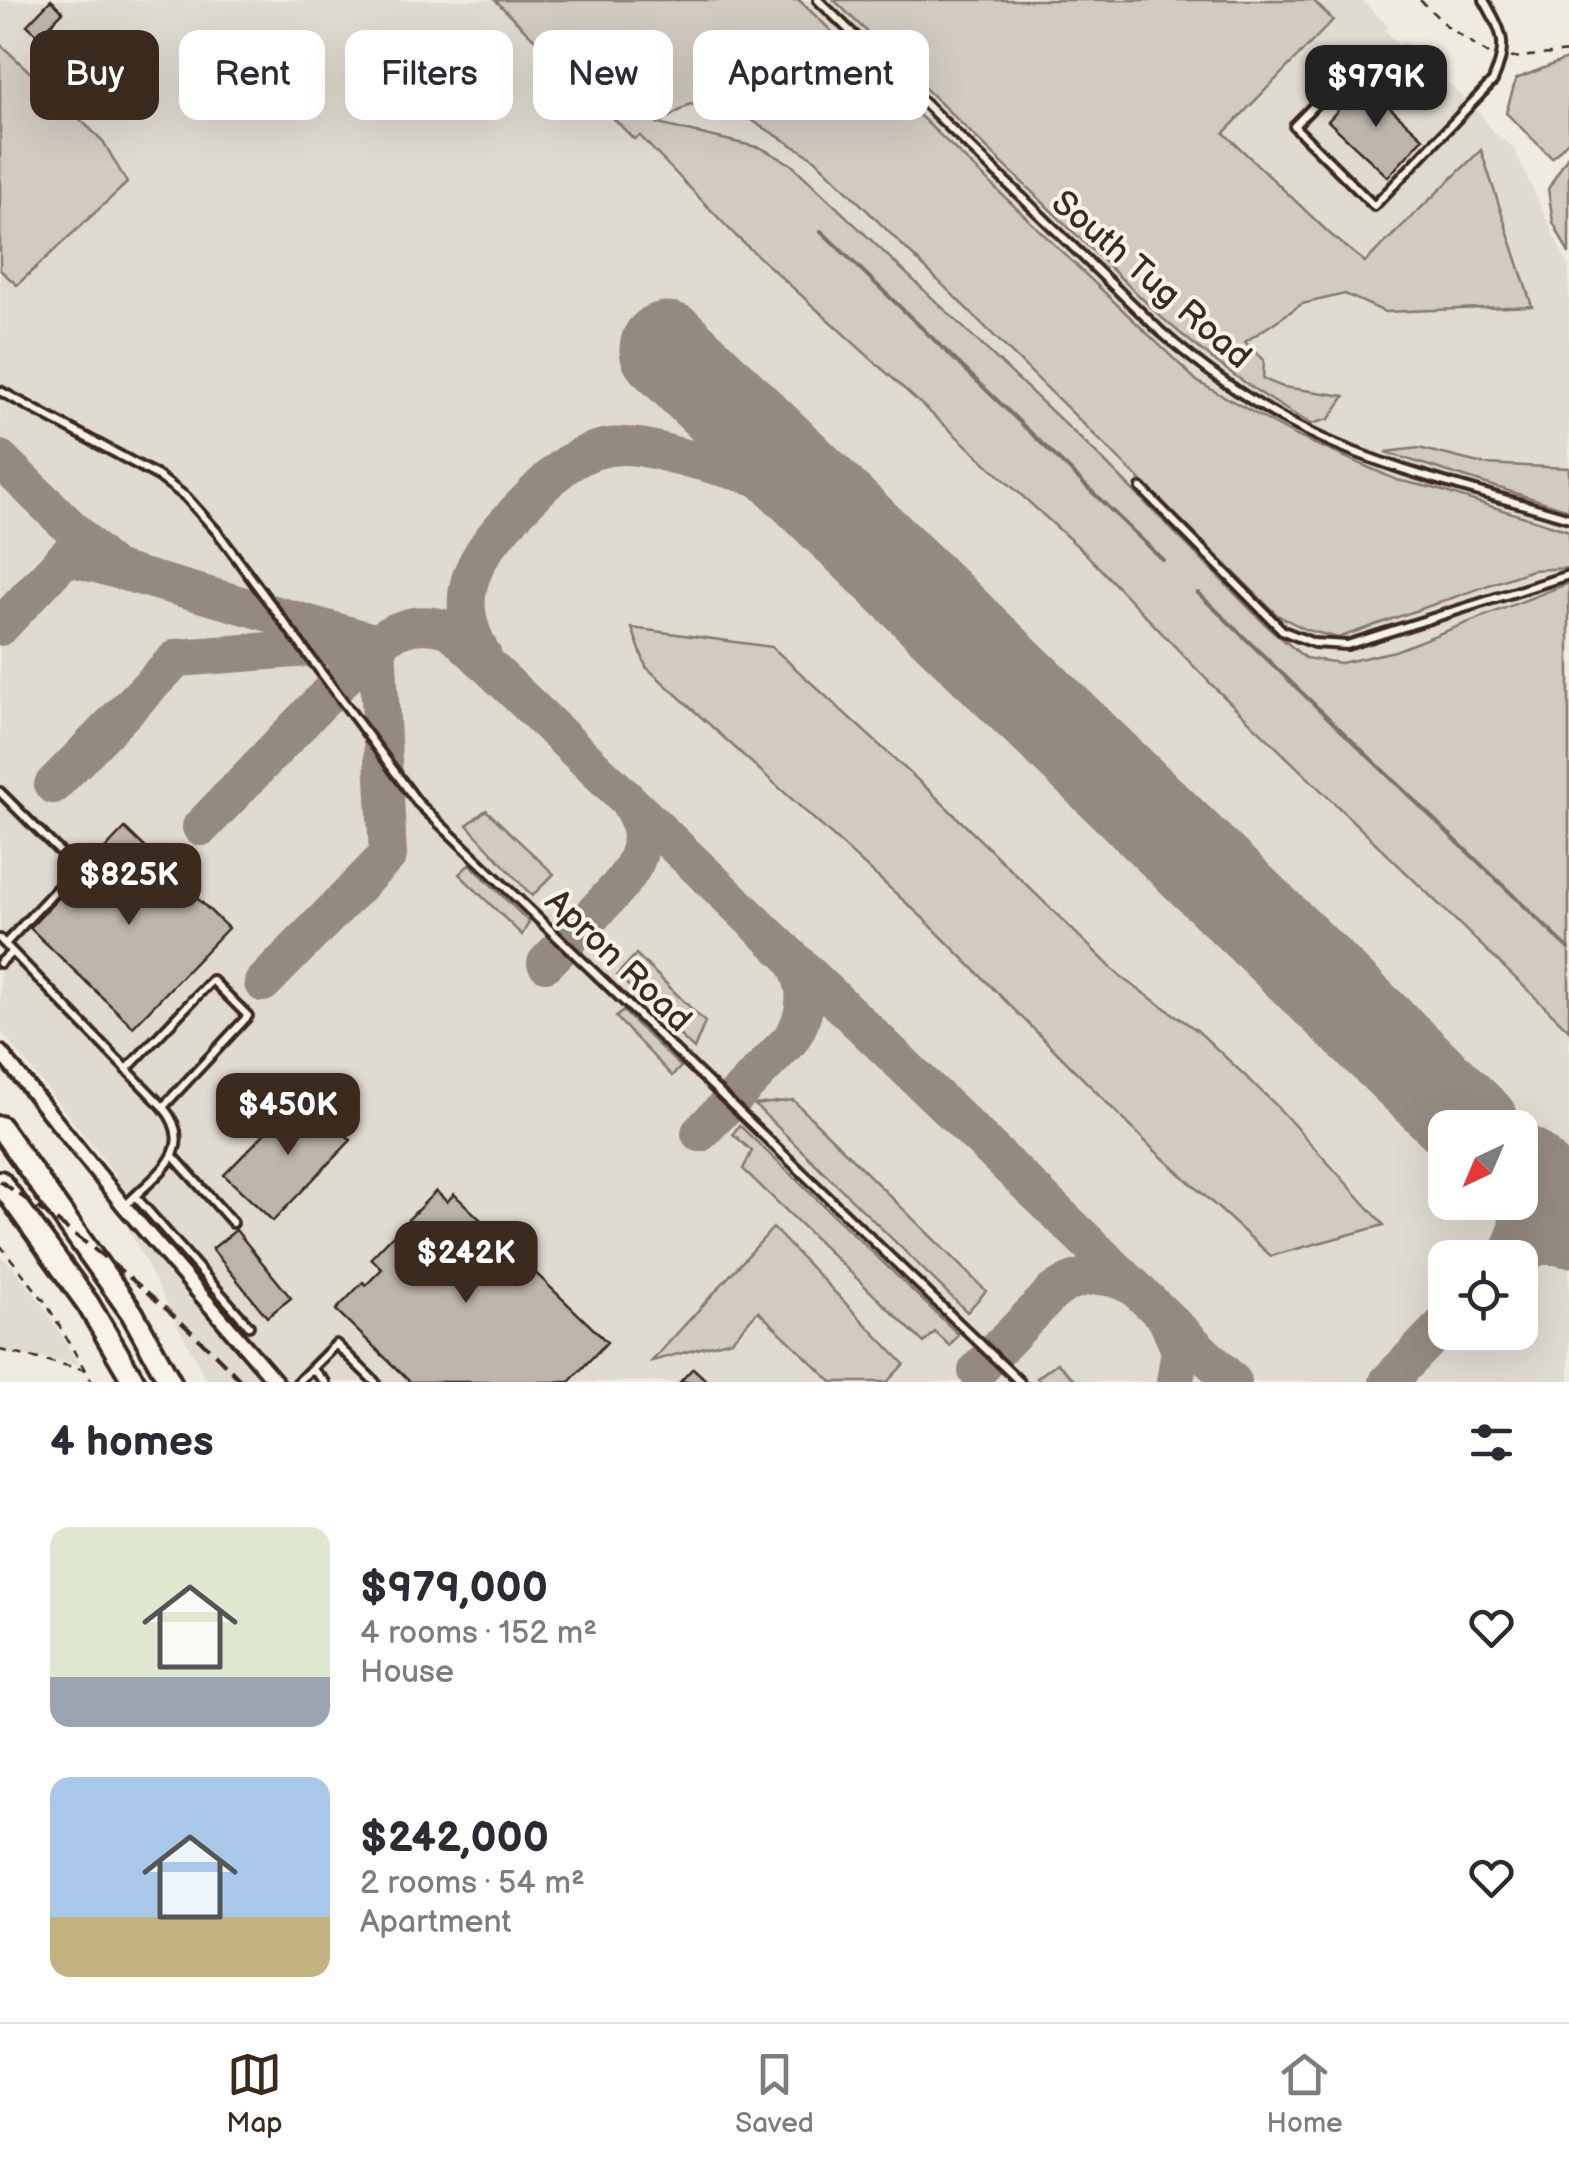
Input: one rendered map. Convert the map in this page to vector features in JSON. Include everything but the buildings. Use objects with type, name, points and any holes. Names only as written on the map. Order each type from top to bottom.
[{"type":"main road","points":[[0,1127],[105,1274],[170,1382]]},
{"type":"main road","points":[[0,1182],[88,1304],[134,1382]]},
{"type":"street","points":[[0,1052],[129,1201],[276,1382]]},
{"type":"lane","name":"South Tug Road","points":[[818,0],[1160,331],[1214,374],[1285,420],[1340,446],[1569,518]]},
{"type":"lane","points":[[1335,84],[1294,126],[1374,206],[1493,81],[1503,58],[1504,35],[1484,0]]},
{"type":"lane","name":"Apron Road","points":[[0,392],[167,482],[191,502],[418,803],[1020,1382]]},
{"type":"lane","points":[[1141,488],[1283,631],[1314,644],[1348,645],[1569,576]]},
{"type":"lane","points":[[0,792],[73,865],[66,880],[2,941],[163,1107],[178,1132],[178,1144],[173,1156],[129,1201],[249,1326]]},
{"type":"lane","points":[[0,963],[11,953]]},
{"type":"lane","points":[[126,1070],[212,980],[248,1016],[163,1107]]},
{"type":"lane","points":[[173,1156],[233,1223]]},
{"type":"lane","points":[[298,1382],[336,1344],[375,1382]]},
{"type":"lane","points":[[312,1369],[325,1382]]},
{"type":"path","points":[[1420,0],[1462,38],[1496,58]]},
{"type":"path","points":[[1510,58],[1569,52]]},
{"type":"path","points":[[0,1245],[46,1303],[92,1382]]},
{"type":"path","points":[[0,1350],[86,1370]]},
{"type":"shaded area","points":[[0,0],[1361,0],[1388,26],[1385,31],[1399,45],[1404,42],[1481,114],[1494,133],[1513,147],[1569,267],[1569,1382],[207,1382],[125,1222],[114,1173],[0,1030]]},
{"type":"shaded area","points":[[495,0],[799,0],[830,30],[693,30],[693,105],[673,115],[673,30],[533,30],[533,38]]},
{"type":"shaded area","points":[[834,0],[1313,0],[1333,20],[1224,133],[1365,262],[1481,150],[1532,306],[1385,312],[1345,294],[1302,304],[1245,342],[1264,360],[1263,379],[1283,387],[1345,396],[1329,419],[1311,424],[1233,374],[1161,317],[929,92],[929,30],[865,30]]},
{"type":"shaded area","points":[[0,44],[30,72],[30,120],[81,120],[103,141],[127,183],[17,285],[0,270]]},
{"type":"shaded area","points":[[1569,58],[1569,140],[1552,158],[1506,113],[1516,79]]},
{"type":"shaded area","points":[[615,120],[664,120],[658,124],[761,148],[791,164],[1103,460],[1266,625],[1305,658],[1341,663],[1395,651],[1569,583],[1569,1030],[1212,685],[1084,552],[737,237],[640,136],[634,139]]},
{"type":"shaded area","points":[[751,120],[924,120],[1198,382],[1294,435],[1397,480],[1569,531],[1569,568],[1532,570],[1338,638],[1307,630],[1277,615],[815,159]]},
{"type":"shaded area","points":[[1569,154],[1569,254],[1553,222],[1548,189]]},
{"type":"shaded area","points":[[1419,448],[1483,464],[1569,468],[1569,510],[1385,452]]},
{"type":"shaded area","points":[[632,628],[772,647],[932,793],[1122,978],[1198,1031],[1275,1104],[1384,1225],[1271,1256],[1153,1149],[924,919],[646,667]]},
{"type":"shaded area","points":[[486,810],[554,874],[532,896],[467,825]]},
{"type":"shaded area","points":[[470,864],[529,922],[522,935],[459,874]]},
{"type":"shaded area","points":[[636,954],[705,1022],[694,1049],[617,975]]},
{"type":"shaded area","points":[[623,1011],[681,1067],[672,1076],[616,1017]]},
{"type":"shaded area","points":[[793,1100],[986,1291],[967,1312],[755,1105]]},
{"type":"shaded area","points":[[739,1125],[958,1334],[950,1346],[935,1332],[924,1343],[743,1169],[752,1151],[733,1134]]},
{"type":"shaded area","points":[[773,1228],[904,1364],[887,1382],[832,1382],[758,1311],[732,1340],[652,1361]]},
{"type":"shaded area","points":[[0,1257],[13,1266],[43,1305],[79,1364],[0,1352]]},
{"type":"shaded area","points":[[1057,1363],[1077,1382],[1041,1382],[1037,1378]]},
{"type":"waterway","points":[[821,231],[1163,560]]},
{"type":"waterway","points":[[1198,593],[1569,949]]},
{"type":"taxiway","points":[[483,656],[467,611],[473,572],[510,519],[547,481],[580,457],[607,448],[637,447],[816,494]]},
{"type":"taxiway","points":[[0,459],[110,566]]},
{"type":"taxiway","points":[[0,627],[67,556],[377,643]]},
{"type":"taxiway","points":[[201,827],[377,643],[413,626],[452,631],[1233,1382]]},
{"type":"taxiway","points":[[263,983],[388,855],[377,643]]},
{"type":"taxiway","points":[[53,785],[177,658],[350,645]]},
{"type":"taxiway","points":[[546,963],[620,885],[636,859],[640,831],[627,799]]},
{"type":"taxiway","points":[[700,1133],[796,1030],[805,999],[802,979],[792,958]]},
{"type":"taxiway","points":[[1513,1240],[1518,1220]]},
{"type":"taxiway","points":[[1538,1247],[1569,1246]]},
{"type":"taxiway","points":[[977,1371],[1062,1286],[1091,1276],[1132,1286]]},
{"type":"taxiway","points":[[1166,1318],[1180,1350],[1175,1382]]},
{"type":"taxiway","points":[[1388,1382],[1428,1341]]},
{"type":"runway","points":[[667,349],[1454,1110]]},
{"type":"runway","points":[[1538,1190],[1569,1220]]},
{"type":"railway","points":[[0,1181],[127,1275],[242,1382]]}]
